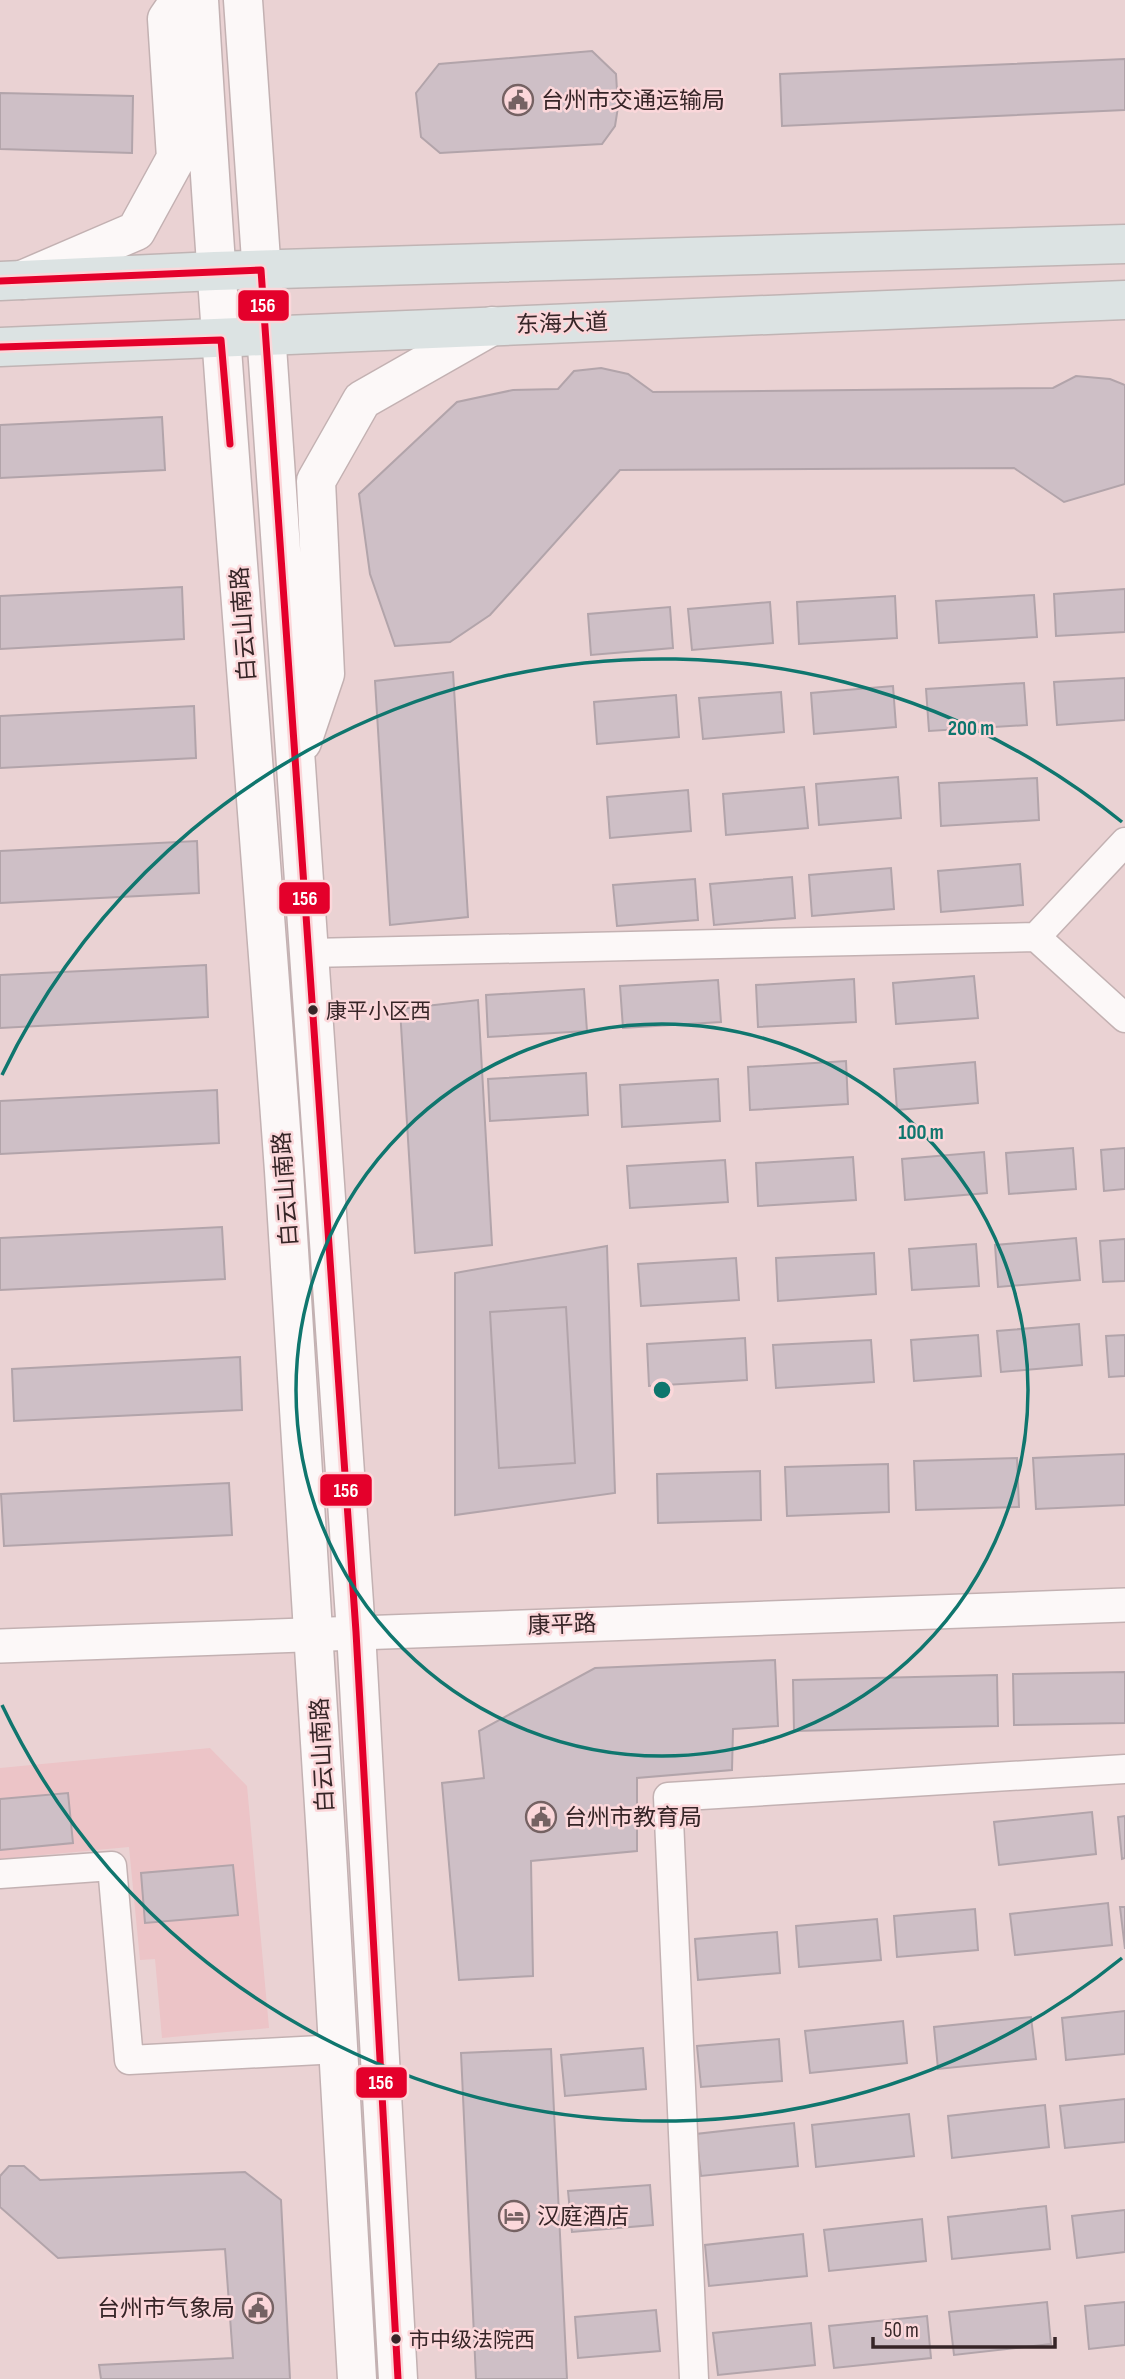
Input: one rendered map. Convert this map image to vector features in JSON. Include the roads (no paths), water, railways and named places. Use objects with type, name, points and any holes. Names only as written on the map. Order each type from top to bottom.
[{"type":"main road","points":[[10,281],[136,230],[176,158],[167,19],[180,0]]},
{"type":"main road","name":"白云山南路","points":[[199,0],[215,271],[315,1634],[357,2379]]},
{"type":"main road","name":"白云山南路","points":[[243,0],[356,1632],[398,2379]]},
{"type":"main road","points":[[10,281],[215,271],[1125,244]]},
{"type":"main road","name":"东海大道","points":[[0,347],[222,340],[1125,300]]},
{"type":"main road","points":[[296,760],[325,674],[316,481],[362,400],[492,326]]},
{"type":"street","points":[[1036,937],[1125,842]]},
{"type":"street","points":[[310,953],[1036,937],[1125,1018]]},
{"type":"street","name":"康平路","points":[[0,1646],[1125,1605]]},
{"type":"street","points":[[694,2379],[668,1797],[1125,1769]]},
{"type":"street","points":[[0,1874],[112,1866],[129,2060],[339,2049]]},
{"type":"place","name":"台州市交通运输局","points":[[518,100]]},
{"type":"place","name":"康平小区西","points":[[313,1010]]},
{"type":"place","name":"台州市教育局","points":[[541,1817]]},
{"type":"place","name":"汉庭酒店","points":[[514,2216]]},
{"type":"place","name":"台州市气象局","points":[[258,2308]]},
{"type":"place","name":"市中级法院西","points":[[396,2339]]}]
